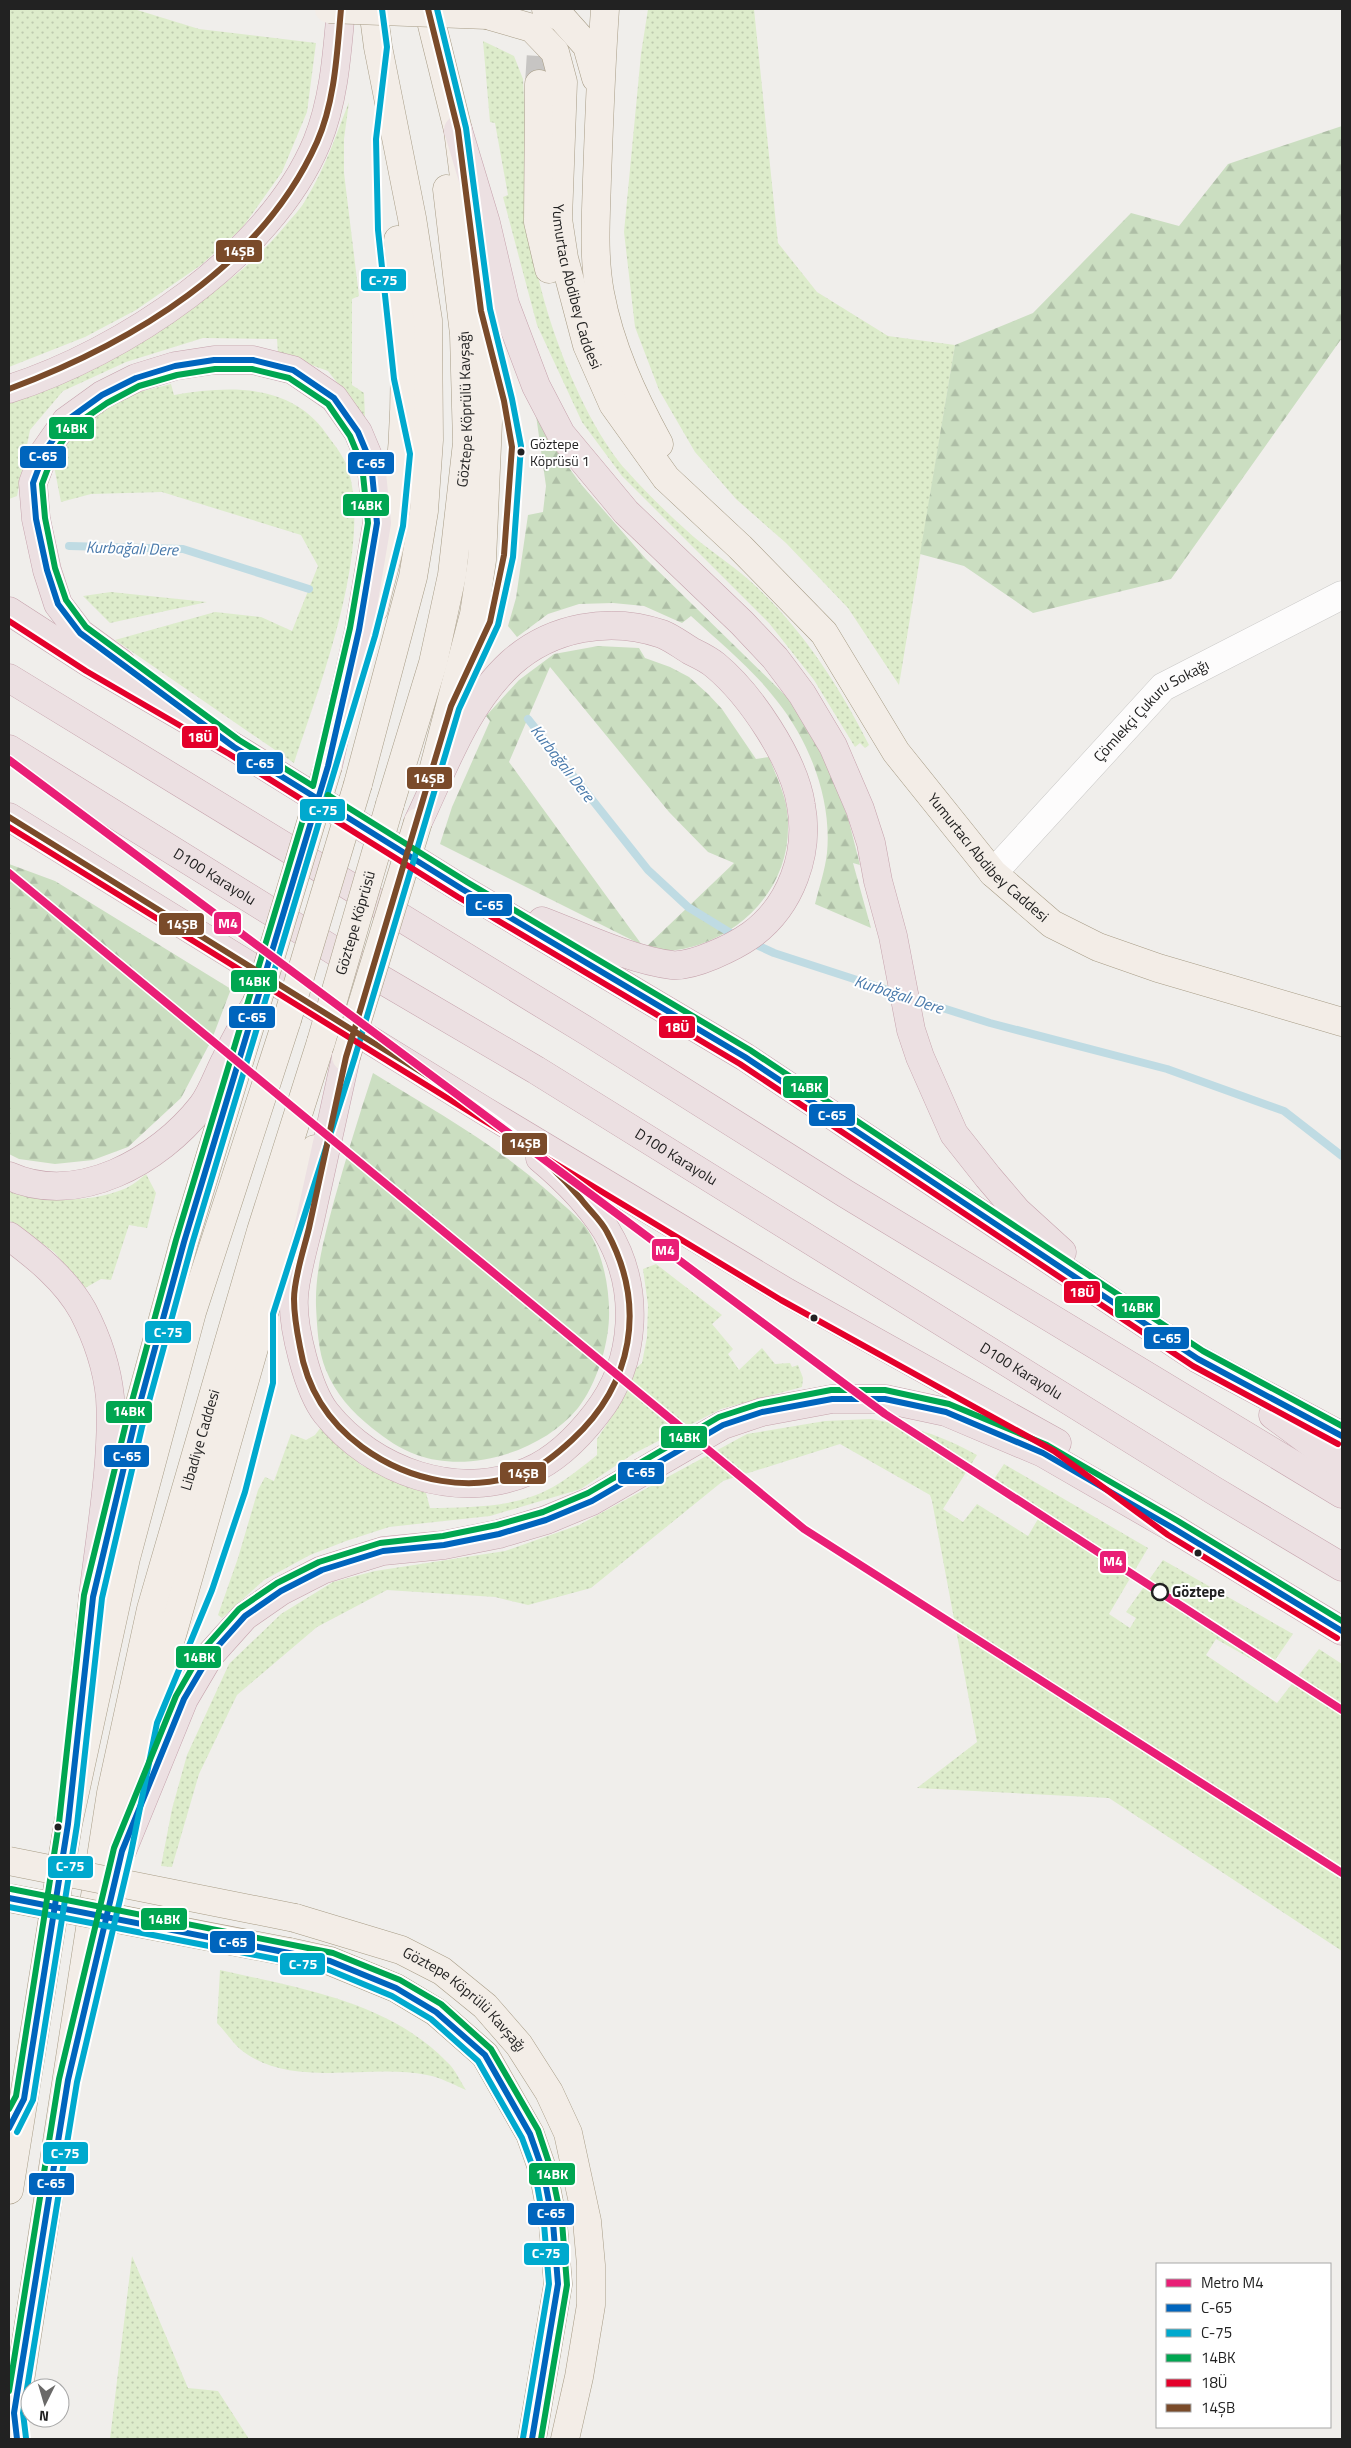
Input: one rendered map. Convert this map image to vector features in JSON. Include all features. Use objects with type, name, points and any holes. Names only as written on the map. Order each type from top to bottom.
[{"type":"highway","points":[[9,389],[86,357],[157,315],[204,282],[244,247],[288,195],[317,142],[334,81],[341,9]]},
{"type":"highway","points":[[458,130],[486,223],[511,322],[536,386],[561,434],[626,512],[742,623],[775,658],[802,694],[833,746],[860,809],[893,936],[911,1030],[920,1057],[954,1134],[988,1178],[1017,1210],[1148,1326]]},
{"type":"highway","points":[[234,747],[80,633],[58,604],[47,570],[36,519],[33,483],[45,451],[66,421],[102,395],[152,373],[175,366],[214,360],[254,360],[293,370],[334,398],[358,432],[371,463],[378,523],[359,630],[328,766]]},
{"type":"highway","points":[[9,611],[91,664],[234,747],[462,889],[745,1057],[1198,1359],[1342,1466]]},
{"type":"highway","points":[[418,822],[460,710],[490,685],[512,662],[535,646],[567,630],[612,625],[662,634],[714,664],[744,695],[770,734],[791,771],[802,805],[802,840],[798,870],[784,900],[764,926],[734,947],[712,956],[674,966],[620,952],[462,889]]},
{"type":"highway","points":[[9,678],[590,1033],[855,1199],[1342,1494]]},
{"type":"highway","name":"D100 Karayolu","points":[[9,749],[362,968],[536,1070],[1205,1485],[1342,1567]]},
{"type":"highway","points":[[9,817],[483,1110],[786,1292],[1059,1444],[1173,1528]]},
{"type":"highway","points":[[9,842],[104,877]]},
{"type":"highway","points":[[9,1176],[46,1185],[76,1185],[110,1177],[149,1155],[178,1134],[203,1104],[257,1002]]},
{"type":"highway","points":[[346,1056],[294,1297],[300,1349],[310,1385],[325,1412],[349,1437],[380,1460],[421,1478],[460,1483],[496,1481],[530,1471],[562,1449],[587,1426],[607,1400],[622,1366],[630,1332],[630,1300],[622,1268],[606,1230],[562,1176],[483,1110]]},
{"type":"highway","points":[[9,1236],[40,1260],[61,1281],[77,1302],[94,1334],[104,1366],[110,1396],[109,1452],[93,1597]]},
{"type":"highway","points":[[1198,1359],[1342,1436]]},
{"type":"highway","points":[[122,1851],[184,1699],[210,1655],[245,1616],[281,1591],[322,1570],[383,1551],[444,1545],[499,1534],[546,1520],[592,1502],[723,1425],[762,1412],[832,1399],[885,1399],[946,1412],[1042,1453],[1173,1528],[1342,1631]]},
{"type":"main road","name":"Yumurtacı Abdibey Caddesi","points":[[329,9],[487,15],[532,28],[555,52],[563,82],[558,219],[564,258],[587,345],[613,404],[666,478],[740,547],[824,633],[896,752],[993,873],[1052,924],[1098,946],[1158,968],[1342,1022]]},
{"type":"main road","points":[[9,2190],[68,1824],[93,1597],[134,1425],[184,1242],[368,634],[394,525],[401,456],[404,355],[402,281],[373,9]]},
{"type":"main road","name":"Göztepe Köprülü Kavşağı","points":[[390,804],[433,663],[452,575],[467,443],[464,334],[436,82],[423,9]]},
{"type":"main road","points":[[428,9],[458,130],[481,311],[489,399],[482,560],[460,710]]},
{"type":"main road","points":[[546,9],[562,18],[587,46],[600,92]]},
{"type":"main road","name":"Yumurtacı Abdibey Caddesi","points":[[605,9],[600,92],[595,252],[600,293],[611,336],[630,390],[674,471],[740,547]]},
{"type":"main road","points":[[68,1824],[126,1558],[189,1321],[287,1020],[358,784],[413,578],[424,511],[430,440],[428,320],[412,218],[378,47]]},
{"type":"main road","points":[[539,84],[538,222],[560,316],[613,404]]},
{"type":"main road","name":"Göztepe Köprüsü","points":[[321,1042],[390,804]]},
{"type":"main road","points":[[68,2080],[122,1851],[149,1720],[168,1649],[264,1313],[418,822]]},
{"type":"main road","name":"Libadiye Caddesi","points":[[14,2431],[111,1793],[151,1609],[236,1314],[321,1042]]},
{"type":"main road","name":"Göztepe Köprülü Kavşağı","points":[[9,1862],[296,1918],[401,1950],[442,1971],[485,2006],[518,2045],[549,2092],[568,2133],[587,2221],[591,2265],[591,2305],[565,2439]]},
{"type":"main road","name":"Göztepe Köprülü Kavşağı","points":[[9,1898],[330,1961],[396,1988],[436,2012],[485,2055],[530,2134],[543,2171],[553,2223],[558,2284],[532,2439]]},
{"type":"main road","points":[[9,2128],[24,2098]]},
{"type":"street","name":"Çömlekçi Çukuru Sokağı","points":[[993,873],[1163,687],[1342,595]]},
{"type":"green space","points":[[9,9],[134,9],[199,29],[316,43],[307,112],[282,172],[242,228],[201,265],[136,310],[85,337],[9,367]]},
{"type":"green space","points":[[648,9],[754,9],[778,243],[817,292],[888,336],[955,345],[899,685],[848,608],[786,543],[736,499],[695,452],[659,390],[635,327],[624,232],[641,54]]},
{"type":"green space","points":[[483,41],[514,56],[523,79],[528,203],[537,271],[554,332],[566,364],[594,424],[610,450],[655,501],[693,536],[750,581],[786,617],[831,678],[869,745],[865,748],[860,743],[855,747],[814,680],[769,623],[622,476],[582,422],[537,325],[503,197],[508,195],[495,123],[490,122]]},
{"type":"green space","points":[[349,102],[344,139],[344,173],[359,296],[352,299],[352,385],[364,393],[365,418],[328,371],[278,353],[277,339],[203,338],[126,362],[63,391],[30,430],[17,496],[9,499],[9,402],[157,328],[226,283],[257,256],[299,210],[313,188],[325,164]]},
{"type":"green space","points":[[1342,126],[1342,338],[1171,579],[1033,613],[964,566],[920,554],[955,345],[1033,313],[1131,213],[1179,226],[1228,164]]},
{"type":"green space","points":[[171,384],[174,395],[218,390],[240,390],[261,392],[281,398],[299,407],[316,421],[338,450],[348,468],[354,504],[353,540],[348,579],[329,658],[294,763],[115,640],[215,612],[261,617],[292,631],[318,566],[301,535],[162,492],[91,494],[61,502],[53,461],[85,420],[139,392]]},
{"type":"green space","points":[[535,408],[554,447],[580,483],[646,559],[790,700],[827,764],[848,818],[860,865],[853,863],[871,928],[815,904],[826,859],[828,833],[822,792],[809,753],[789,717],[768,689],[691,616],[682,623],[644,606],[613,603],[579,604],[548,614],[517,637],[508,626],[516,598],[528,515],[543,512],[546,486]]},
{"type":"green space","points":[[111,592],[207,602],[110,623],[83,596]]},
{"type":"green space","points":[[598,646],[639,648],[645,658],[670,667],[689,677],[722,709],[756,759],[769,757],[782,790],[787,811],[788,833],[785,855],[778,875],[768,893],[755,909],[721,935],[701,944],[666,951],[646,947],[734,863],[708,852],[669,812],[550,667],[509,762],[642,945],[440,844],[452,807],[490,721],[486,716],[519,680],[554,654]]},
{"type":"green space","points":[[9,864],[55,881],[231,989],[212,1039],[181,1098],[128,1147],[93,1160],[55,1164],[19,1159],[9,1154]]},
{"type":"green space","points":[[373,1073],[487,1144],[530,1176],[585,1226],[601,1258],[607,1283],[609,1318],[600,1365],[590,1388],[578,1408],[546,1436],[526,1447],[482,1460],[460,1462],[438,1460],[417,1455],[388,1440],[358,1415],[339,1394],[323,1363],[316,1306],[319,1266],[334,1201]]},
{"type":"green space","points":[[146,1174],[156,1193],[147,1228],[129,1225],[111,1280],[101,1279],[85,1288],[54,1252],[9,1220],[9,1191],[52,1199],[81,1199],[110,1194],[124,1189]]},
{"type":"green space","points":[[656,1264],[722,1315],[712,1324],[733,1349],[728,1354],[739,1370],[762,1348],[775,1364],[790,1363],[792,1367],[798,1365],[803,1378],[802,1387],[721,1409],[633,1454],[581,1489],[490,1516],[389,1527],[310,1555],[264,1580],[222,1618],[218,1615],[238,1558],[258,1490],[265,1477],[274,1481],[291,1434],[306,1440],[315,1435],[321,1427],[361,1465],[426,1493],[430,1508],[509,1503],[539,1494],[576,1472],[597,1455],[597,1439],[622,1401],[636,1368],[642,1363],[647,1337],[648,1305],[643,1269]]},
{"type":"green space","points":[[871,1419],[926,1432],[977,1455],[943,1509],[963,1522],[977,1504],[1028,1536],[1038,1519],[997,1493],[990,1485],[1004,1464],[1148,1548],[1109,1614],[1130,1628],[1136,1618],[1126,1612],[1163,1560],[1293,1634],[1269,1669],[1216,1639],[1206,1655],[1277,1703],[1319,1649],[1342,1664],[1342,1951],[1109,1798],[917,1788],[977,1742],[932,1501],[930,1495],[840,1444],[723,1481],[591,1588],[528,1605],[495,1597],[387,1590],[317,1627],[237,1695],[199,1774],[172,1867],[161,1866],[172,1809],[187,1755],[229,1664],[281,1614],[333,1582],[375,1571],[505,1551],[579,1525],[747,1434],[825,1421]]},
{"type":"green space","points":[[220,1970],[280,1983],[341,2000],[398,2024],[424,2041],[450,2065],[466,2090],[442,2079],[427,2075],[404,2072],[305,2072],[282,2069],[260,2061],[240,2049],[217,2023]]},
{"type":"green space","points":[[132,2256],[188,2388],[218,2391],[249,2439],[110,2439]]},
{"type":"waterway","name":"Kurbağalı Dere","points":[[69,546],[183,549],[309,589]]},
{"type":"waterway","name":"Kurbağalı Dere","points":[[528,719],[648,870],[688,907],[737,937]]},
{"type":"waterway","name":"Kurbağalı Dere","points":[[750,942],[774,953],[897,993]]},
{"type":"waterway","name":"Kurbağalı Dere","points":[[911,998],[990,1023],[1167,1069],[1284,1111],[1342,1156]]},
{"type":"tunnel","points":[[539,84],[543,20]]},
{"type":"metro line","name":"M4","points":[[9,760],[885,1414],[1342,1710]]},
{"type":"metro line","name":"M4","points":[[9,873],[804,1529],[1342,1873]]},
{"type":"transit line","name":"14ŞB","points":[[9,389],[101,349],[146,324],[188,295],[227,263],[263,227],[293,187],[317,142],[323,126],[334,77],[341,9]]},
{"type":"transit line","name":"C-75","points":[[17,2132],[33,2100],[77,1825],[102,1598],[142,1427],[192,1244],[375,636],[403,526],[410,454],[394,379],[378,230],[376,139],[387,47],[382,9]]},
{"type":"transit line","name":"14ŞB","points":[[354,1031],[451,706],[490,622],[504,555],[512,447],[504,401],[481,311],[458,130],[428,9]]},
{"type":"transit line","name":"C-75","points":[[26,2438],[23,2413],[77,2082],[131,1853],[157,1723],[212,1590],[245,1492],[273,1383],[273,1314],[354,1060],[459,709],[498,625],[513,557],[521,446],[512,399],[490,309],[466,128],[437,9]]},
{"type":"transit line","name":"C-65","points":[[214,360],[253,360],[293,370],[334,398],[358,432],[371,463],[377,523],[359,630],[328,766],[318,799],[234,747],[80,633],[58,604],[47,570],[36,519],[33,483],[45,451],[66,421],[102,395],[136,378],[175,366],[214,360]]},
{"type":"transit line","name":"14BK","points":[[215,369],[252,369],[289,378],[328,404],[350,436],[362,465],[368,523],[350,628],[313,786],[239,740],[86,627],[66,600],[55,568],[45,518],[42,484],[53,455],[72,427],[107,403],[139,386],[177,375],[215,369]]},
{"type":"transit line","name":"18Ü","points":[[9,621],[86,671],[229,754],[458,897],[740,1064],[1193,1366],[1338,1444]]},
{"type":"transit line","name":"14BK","points":[[328,795],[467,882],[750,1050],[1203,1351],[1342,1426]]},
{"type":"transit line","name":"C-65","points":[[9,2128],[24,2099],[68,1824],[93,1597],[134,1425],[184,1242],[318,799]]},
{"type":"transit line","name":"C-65","points":[[318,799],[462,889],[745,1057],[1198,1359],[1342,1436]]},
{"type":"transit line","name":"14BK","points":[[9,2109],[16,2096],[59,1823],[84,1595],[126,1423],[176,1240],[308,803]]},
{"type":"transit line","name":"14ŞB","points":[[9,817],[354,1031]]},
{"type":"transit line","name":"18Ü","points":[[9,827],[478,1117],[781,1300],[1054,1451],[1168,1535],[1337,1638]]},
{"type":"transit line","name":"14ŞB","points":[[354,1031],[445,1086],[475,1106],[531,1149],[557,1173],[598,1219],[607,1232],[619,1260],[627,1288],[630,1316],[627,1343],[620,1369],[609,1394],[593,1418],[556,1454],[527,1472],[506,1479],[463,1483],[442,1481],[400,1469],[362,1447],[339,1427],[321,1403],[308,1377],[303,1362],[297,1329],[294,1291],[346,1057],[354,1031]]},
{"type":"transit line","name":"14BK","points":[[9,2391],[59,2079],[114,1848],[176,1696],[202,1651],[239,1609],[277,1583],[319,1562],[380,1543],[443,1536],[497,1525],[543,1512],[588,1493],[719,1417],[759,1404],[831,1390],[885,1390],[949,1404],[1047,1445],[1178,1521],[1342,1621]]},
{"type":"transit line","name":"C-65","points":[[17,2439],[14,2413],[68,2080],[122,1851],[184,1699],[210,1655],[245,1616],[281,1591],[322,1570],[383,1551],[444,1545],[499,1534],[546,1520],[592,1501],[723,1425],[762,1412],[832,1399],[885,1399],[946,1412],[1043,1453],[1173,1528],[1342,1631]]},
{"type":"transit line","name":"14BK","points":[[11,1889],[333,1953],[400,1980],[441,2004],[491,2049],[538,2130],[551,2169],[562,2222],[567,2285],[541,2439]]},
{"type":"transit line","name":"C-65","points":[[9,1898],[330,1961],[396,1988],[436,2012],[485,2055],[530,2134],[543,2171],[553,2223],[558,2284],[532,2439]]},
{"type":"transit line","name":"C-75","points":[[9,1907],[327,1969],[392,1996],[431,2019],[478,2061],[522,2138],[535,2173],[544,2224],[549,2284],[523,2438]]},
{"type":"place","name":"Göztepe Köprüsü 1","points":[[521,452]]},
{"type":"place","name":"Göztepe","points":[[1160,1592]]}]
